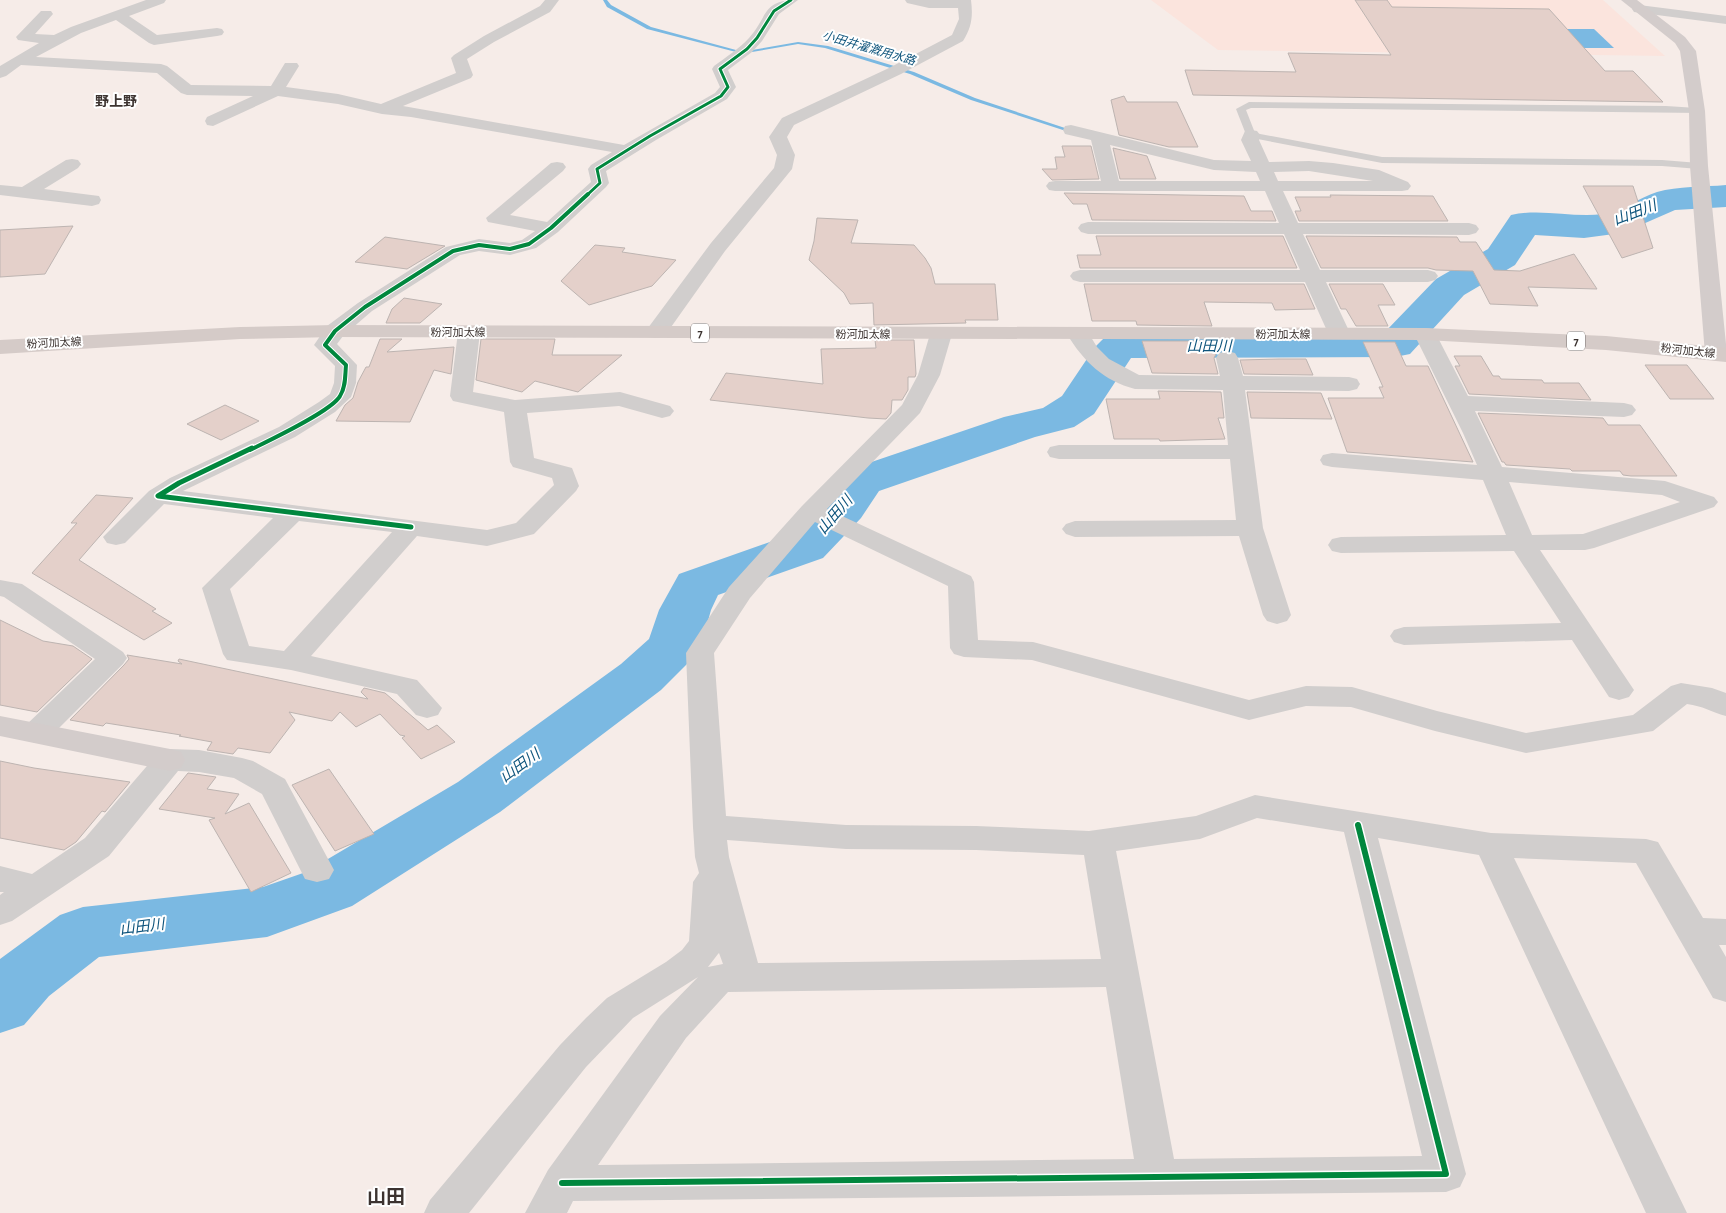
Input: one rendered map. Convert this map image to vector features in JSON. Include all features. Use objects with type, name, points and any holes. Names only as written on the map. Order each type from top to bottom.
[{"type":"main road","name":"粉河加太線","points":[[0,346],[240,333],[336,331],[1425,334],[1597,342],[1721,355]]},
{"type":"street","points":[[0,72],[54,40],[158,0]]},
{"type":"street","points":[[382,109],[464,75],[459,58],[496,35],[545,9],[552,0]]},
{"type":"street","points":[[116,537],[158,496],[179,483],[287,432],[340,397],[346,364],[325,345],[336,331],[365,307],[453,251],[479,245],[510,249],[529,244],[551,228],[600,183],[597,169],[721,96],[728,87],[720,69],[744,52],[757,38],[774,11],[791,0]]},
{"type":"street","points":[[656,332],[718,246],[783,169],[786,155],[778,137],[788,122],[900,69],[958,38],[966,19],[964,2],[929,4],[912,0]]},
{"type":"street","points":[[1633,4],[1726,20]]},
{"type":"street","points":[[1633,4],[1680,40],[1688,51],[1697,111],[1702,200],[1721,355]]},
{"type":"street","points":[[46,14],[23,37],[54,40]]},
{"type":"street","points":[[118,14],[154,40],[217,32]]},
{"type":"street","points":[[18,60],[160,69],[187,90],[276,90],[338,99],[382,109],[411,112],[617,148],[625,151]]},
{"type":"street","points":[[212,121],[276,90],[290,66]]},
{"type":"street","points":[[1055,186],[1402,186],[1373,174],[1333,168],[1309,166],[1263,168],[1214,165],[1071,130]]},
{"type":"street","points":[[1251,135],[1250,140],[1339,334]]},
{"type":"street","points":[[1100,136],[1111,186]]},
{"type":"street","points":[[25,193],[72,164]]},
{"type":"street","points":[[551,228],[495,218],[557,167]]},
{"type":"street","points":[[0,190],[92,200]]},
{"type":"street","points":[[1088,228],[1469,229]]},
{"type":"street","points":[[1080,276],[1428,276]]},
{"type":"street","points":[[469,332],[461,396],[515,407],[620,399],[662,411]]},
{"type":"street","points":[[444,1213],[573,1056],[620,1008],[679,972],[694,960],[706,944],[711,842],[700,654],[739,593],[811,511],[912,408],[929,375],[941,334]]},
{"type":"street","points":[[1078,334],[1087,351],[1096,360],[1118,375],[1135,382],[1348,384]]},
{"type":"street","points":[[1425,334],[1460,403],[1523,544],[1618,690]]},
{"type":"street","points":[[1228,358],[1233,382],[1250,528],[1277,615]]},
{"type":"street","points":[[1460,403],[1624,410]]},
{"type":"street","points":[[158,496],[486,538],[525,529],[567,486],[563,473],[522,462],[515,407]]},
{"type":"street","points":[[1059,452],[1240,452]]},
{"type":"street","points":[[1332,460],[1665,488],[1705,502],[1586,542],[1341,545]]},
{"type":"street","points":[[811,511],[960,582],[964,648],[1033,651],[1104,672],[1249,710],[1306,696],[1352,697],[1435,722],[1526,742],[1642,724],[1681,693],[1712,698],[1726,706]]},
{"type":"street","points":[[292,513],[216,588],[238,654],[291,661],[407,687],[427,708]]},
{"type":"street","points":[[291,661],[411,527]]},
{"type":"street","points":[[1076,530],[1250,528]]},
{"type":"street","points":[[0,588],[12,590],[113,658],[36,733]]},
{"type":"street","points":[[1404,636],[1579,631]]},
{"type":"street","points":[[0,726],[170,760],[200,761],[242,770],[274,787],[317,870]]},
{"type":"street","points":[[0,912],[97,848],[170,760]]},
{"type":"street","points":[[711,842],[846,837],[976,838],[1089,843],[1200,827],[1255,806],[1358,825],[1491,845],[1646,851],[1710,932],[1726,988]]},
{"type":"street","points":[[554,1198],[1157,1177],[1446,1174],[1358,825]]},
{"type":"street","points":[[1098,841],[1157,1177]]},
{"type":"street","points":[[711,842],[736,951],[745,977]]},
{"type":"street","points":[[1491,845],[1667,1213]]},
{"type":"street","points":[[0,879],[38,888]]},
{"type":"street","points":[[554,1198],[673,1027],[719,978],[1121,973]]},
{"type":"lane","points":[[1697,111],[1666,108],[1255,105],[1242,109],[1251,135],[1382,160],[1662,163],[1699,166]]},
{"type":"shaded area","points":[[1151,0],[1603,0],[1665,56],[1218,50]]},
{"type":"water","points":[[1561,29],[1594,29],[1614,48],[1579,48]]},
{"type":"building","points":[[1355,0],[1387,0],[1392,7],[1549,9],[1605,71],[1633,71],[1663,102],[1193,95],[1185,70],[1296,72],[1288,53],[1391,55]]},
{"type":"building","points":[[1124,96],[1127,102],[1177,102],[1198,147],[1169,147],[1119,135],[1111,100]]},
{"type":"building","points":[[1062,146],[1091,146],[1099,179],[1052,180],[1042,169],[1057,169],[1055,157],[1065,157]]},
{"type":"building","points":[[1113,148],[1147,156],[1156,179],[1120,179]]},
{"type":"building","points":[[1583,186],[1633,186],[1653,248],[1622,258]]},
{"type":"building","points":[[1064,193],[1244,196],[1251,211],[1272,211],[1276,221],[1092,220],[1087,204],[1073,204]]},
{"type":"building","points":[[1330,195],[1433,196],[1448,221],[1299,221],[1295,211],[1301,211],[1295,197],[1331,197]]},
{"type":"building","points":[[817,218],[858,220],[851,243],[914,245],[931,268],[935,284],[995,284],[998,320],[965,320],[966,323],[874,325],[873,303],[850,304],[844,293],[809,260]]},
{"type":"building","points":[[73,226],[45,274],[0,277],[0,230]]},
{"type":"building","points":[[1096,236],[1283,236],[1297,268],[1080,268],[1077,255],[1101,255]]},
{"type":"building","points":[[1306,236],[1457,237],[1460,242],[1476,242],[1494,270],[1520,271],[1574,254],[1597,289],[1528,287],[1538,306],[1490,304],[1473,271],[1428,268],[1321,268]]},
{"type":"building","points":[[385,237],[445,246],[407,269],[355,262]]},
{"type":"building","points":[[595,245],[625,248],[622,252],[676,260],[652,286],[589,305],[561,281]]},
{"type":"building","points":[[1084,284],[1304,284],[1315,309],[1275,310],[1272,303],[1204,302],[1212,326],[1137,325],[1136,321],[1092,321]]},
{"type":"building","points":[[1329,284],[1383,284],[1395,305],[1378,305],[1388,326],[1356,326],[1346,309],[1341,309]]},
{"type":"building","points":[[404,298],[442,304],[420,323],[386,323],[392,309]]},
{"type":"building","points":[[380,339],[402,339],[387,352],[454,347],[451,374],[434,370],[410,422],[336,421],[345,405],[353,398],[358,382],[366,367],[369,367]]},
{"type":"building","points":[[481,339],[555,339],[552,355],[622,355],[578,392],[535,381],[522,392],[476,380]]},
{"type":"building","points":[[875,340],[914,340],[915,377],[908,377],[908,390],[902,400],[892,400],[891,413],[886,419],[710,400],[726,373],[823,384],[821,349],[876,348]]},
{"type":"building","points":[[1142,341],[1218,341],[1221,351],[1217,352],[1214,358],[1218,374],[1152,373]]},
{"type":"building","points":[[1363,342],[1395,342],[1406,366],[1428,366],[1473,462],[1347,452],[1328,398],[1384,398],[1379,387],[1383,387]]},
{"type":"building","points":[[1454,356],[1481,356],[1493,376],[1499,376],[1501,379],[1542,380],[1544,383],[1579,383],[1591,400],[1469,394],[1455,366],[1460,366]]},
{"type":"building","points":[[1306,359],[1313,375],[1244,374],[1240,360]]},
{"type":"building","points":[[1645,365],[1687,365],[1714,399],[1670,399]]},
{"type":"building","points":[[1158,391],[1221,392],[1224,418],[1218,418],[1225,439],[1160,441],[1159,439],[1114,439],[1106,399],[1160,399]]},
{"type":"building","points":[[1247,392],[1321,393],[1332,419],[1251,418]]},
{"type":"building","points":[[225,405],[259,421],[221,440],[187,424]]},
{"type":"building","points":[[1478,413],[1603,418],[1608,425],[1640,425],[1677,476],[1631,476],[1623,475],[1620,471],[1572,471],[1570,469],[1506,465],[1502,462]]},
{"type":"building","points":[[96,495],[133,498],[79,560],[156,609],[152,611],[172,623],[144,640],[32,573],[77,523],[71,523]]},
{"type":"building","points":[[0,620],[43,641],[73,646],[92,659],[37,712],[0,705]]},
{"type":"building","points":[[127,655],[182,664],[178,661],[179,659],[368,699],[361,692],[364,688],[385,693],[428,730],[437,725],[455,742],[421,759],[402,738],[405,736],[400,735],[380,714],[356,727],[340,712],[332,721],[289,712],[295,720],[270,753],[238,748],[233,754],[207,750],[212,742],[179,736],[181,735],[106,723],[103,726],[70,720],[124,665],[129,659]]},
{"type":"building","points":[[0,761],[130,782],[76,842],[64,850],[0,838]]},
{"type":"building","points":[[329,769],[374,834],[335,851],[292,785]]},
{"type":"building","points":[[188,773],[216,777],[207,789],[239,794],[225,814],[249,803],[291,873],[251,892],[209,820],[215,818],[159,809]]},
{"type":"waterway","name":"小田井灌漑用水路","points":[[605,0],[609,6],[649,28],[736,51],[752,51],[798,43],[826,47],[912,73],[973,99],[1068,130]]},
{"type":"waterway","name":"山田川","points":[[0,1005],[25,977],[83,933],[267,912],[329,889],[479,797],[641,677],[674,646],[685,610],[697,585],[805,547],[844,508],[862,481],[1020,427],[1058,418],[1078,405],[1110,356],[1120,346],[1395,345],[1450,287],[1502,257],[1524,223],[1584,227],[1614,223],[1669,200],[1726,196]]},
{"type":"cycle path","points":[[411,527],[158,496],[179,483],[287,432],[340,397],[345,383],[346,365],[325,345],[335,331],[365,307],[453,251],[479,245],[510,249],[529,244],[551,228],[600,183],[597,169],[650,136],[721,96],[728,87],[720,69],[747,49],[757,38],[774,11],[791,0]]},
{"type":"cycle path","points":[[562,1183],[1446,1174],[1358,825]]},
{"type":"district","name":"野上野","points":[[116,102]]},
{"type":"district","name":"山田","points":[[386,1197]]}]
